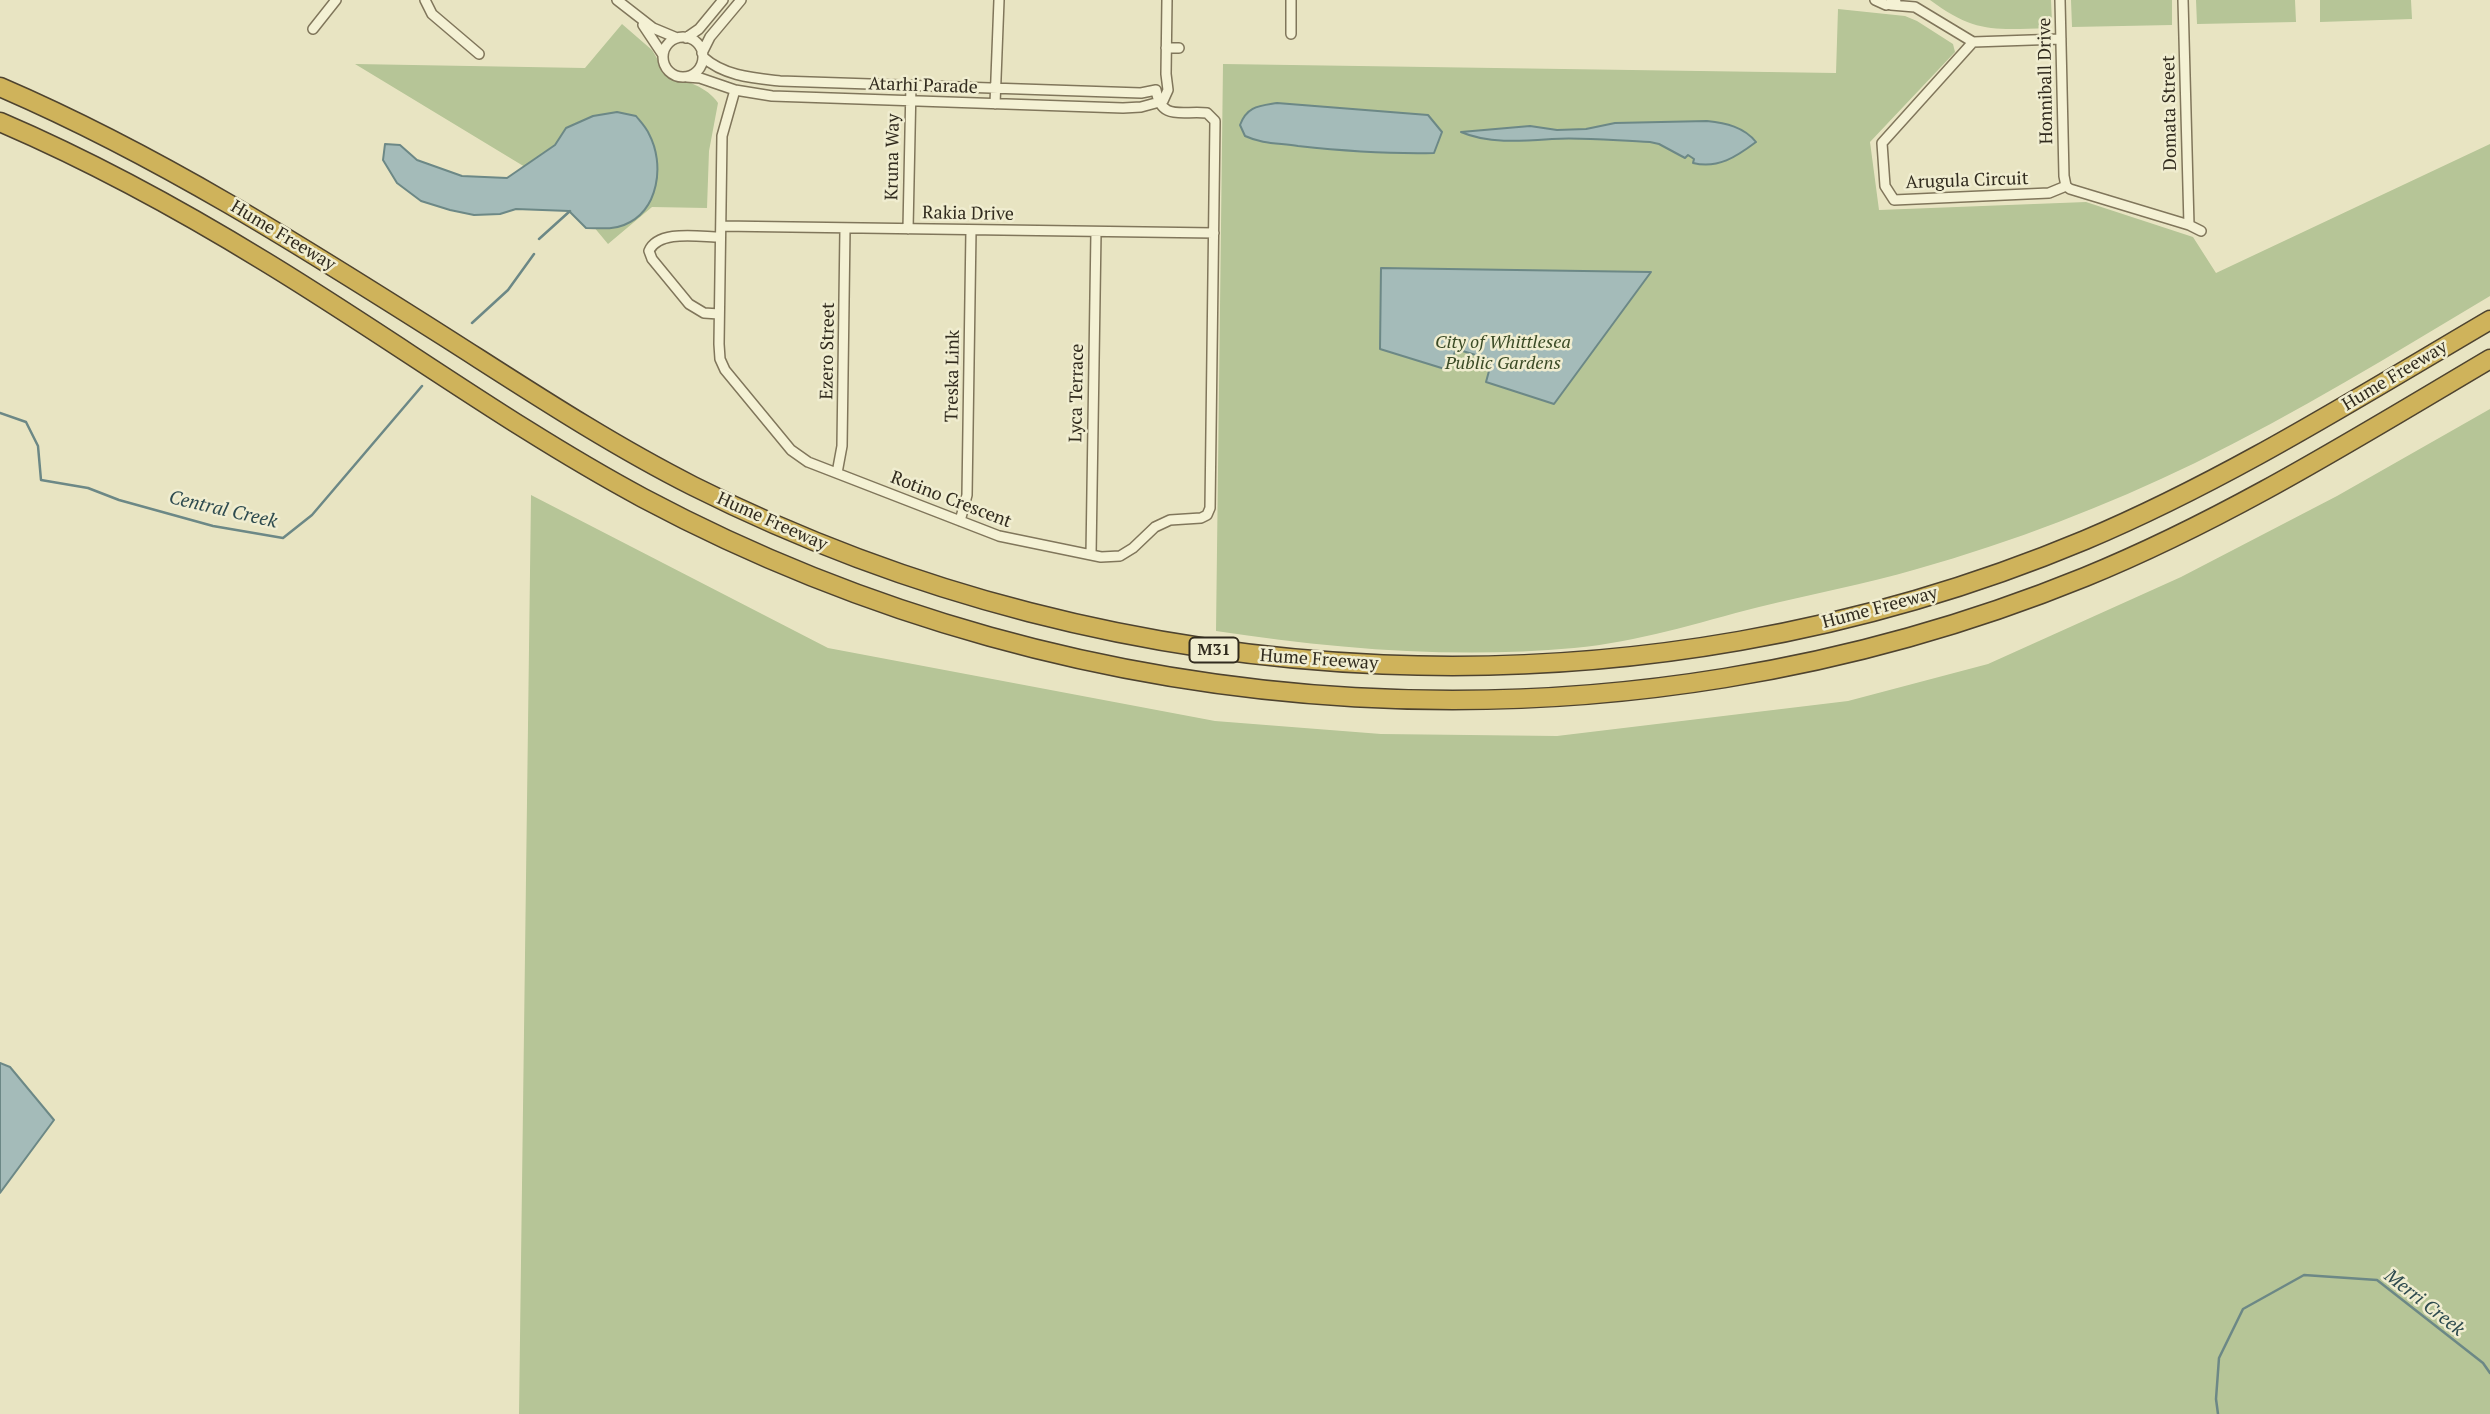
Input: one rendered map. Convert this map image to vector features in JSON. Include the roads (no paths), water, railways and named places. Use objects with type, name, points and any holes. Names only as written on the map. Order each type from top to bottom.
[{"type":"highway","name":"Hume Freeway","points":[[0,87],[90,128],[215,195],[547,402],[685,482],[767,521],[867,562],[992,603],[1130,636],[1273,658],[1422,667],[1563,663],[1706,646],[1819,625],[1885,608],[2010,569],[2147,512],[2270,450],[2490,320]]},
{"type":"highway","name":"Hume Freeway","points":[[0,122],[173,208],[264,261],[580,462],[640,496],[754,553],[872,600],[1010,643],[1153,675],[1296,694],[1413,701],[1639,690],[1784,668],[1942,627],[2084,578],[2199,526],[2265,491],[2490,359]]},
{"type":"street","points":[[313,29],[335,0]]},
{"type":"street","points":[[425,0],[432,15],[480,54]]},
{"type":"street","points":[[617,0],[638,18],[664,34],[696,43],[702,55]]},
{"type":"street","points":[[663,55],[668,45],[699,29],[723,0]]},
{"type":"street","points":[[638,18],[663,55],[670,72],[687,77],[698,69],[710,37],[741,0]]},
{"type":"street","points":[[995,104],[999,0]]},
{"type":"street","points":[[1162,101],[1168,83],[1167,0]]},
{"type":"street","points":[[1291,34],[1292,0]]},
{"type":"street","points":[[1875,0],[1886,5],[1894,2],[1912,3],[1973,42],[2061,39]]},
{"type":"street","name":"Honniball Drive","points":[[2060,0],[2066,186]]},
{"type":"street","name":"Domata Street","points":[[2183,0],[2189,225]]},
{"type":"street","name":"Arugula Circuit","points":[[1973,42],[1882,143],[1885,186],[1894,200],[2049,194],[2066,186]]},
{"type":"street","points":[[1166,48],[1179,48]]},
{"type":"street","name":"Atarhi Parade","points":[[702,55],[710,64],[724,71],[765,79],[1141,93],[1156,90]]},
{"type":"street","points":[[1162,101],[1156,90],[1166,74]]},
{"type":"street","name":"Atarhi Parade","points":[[687,77],[700,78],[735,90],[772,96],[1133,108],[1162,101]]},
{"type":"street","name":"Kruna Way","points":[[908,229],[911,85]]},
{"type":"street","name":"Rotino Crescent","points":[[735,90],[722,136],[719,352],[725,370],[796,455],[808,462],[1013,540],[1107,558],[1120,556],[1133,548],[1148,531],[1162,523],[1201,518],[1209,512],[1216,133],[1213,118],[1207,113],[1183,111],[1162,101]]},
{"type":"street","points":[[2066,186],[2201,231]]},
{"type":"street","name":"Rakia Drive","points":[[721,226],[1214,233]]},
{"type":"street","name":"Ezero Street","points":[[836,473],[842,446],[845,229]]},
{"type":"street","name":"Treska Link","points":[[960,522],[967,495],[971,230]]},
{"type":"street","name":"Lyca Terrace","points":[[1091,555],[1096,232]]},
{"type":"street","points":[[719,314],[705,313],[689,304],[652,259],[649,251],[656,241],[668,238],[720,237]]},
{"type":"water","points":[[1277,103],[1428,115],[1442,132],[1434,153],[1332,149],[1264,142],[1245,136],[1240,125],[1246,114],[1259,106]]},
{"type":"water","points":[[617,112],[636,116],[646,129],[654,146],[657,172],[652,198],[645,209],[636,218],[615,228],[586,228],[569,211],[516,209],[500,214],[474,215],[450,210],[421,201],[397,183],[383,160],[385,144],[400,145],[417,160],[462,176],[507,178],[555,145],[566,128],[593,116]]},
{"type":"water","points":[[1707,121],[1734,127],[1756,142],[1719,163],[1702,164],[1693,163],[1694,159],[1688,155],[1685,158],[1650,142],[1576,138],[1506,141],[1461,132],[1530,126],[1557,130],[1586,129],[1615,123]]},
{"type":"water","points":[[1381,268],[1651,272],[1554,404],[1486,382],[1492,360],[1456,349],[1448,370],[1380,349]]},
{"type":"water","points":[[0,1063],[10,1067],[54,1120],[0,1193]]},
{"type":"waterway","name":"Central Creek","points":[[539,239],[570,211]]},
{"type":"waterway","name":"Central Creek","points":[[472,323],[508,290],[534,254]]},
{"type":"waterway","name":"Central Creek","points":[[0,413],[26,422],[38,446],[41,480],[88,488],[119,500],[213,526],[283,538],[312,515],[422,386]]},
{"type":"waterway","name":"Merri Creek","points":[[2218,1414],[2216,1399],[2219,1358],[2243,1309],[2304,1275],[2377,1280],[2483,1363],[2490,1373]]},
{"type":"park label","name":"City of Whittlesea Public Gardens","points":[[1503,353]]}]
